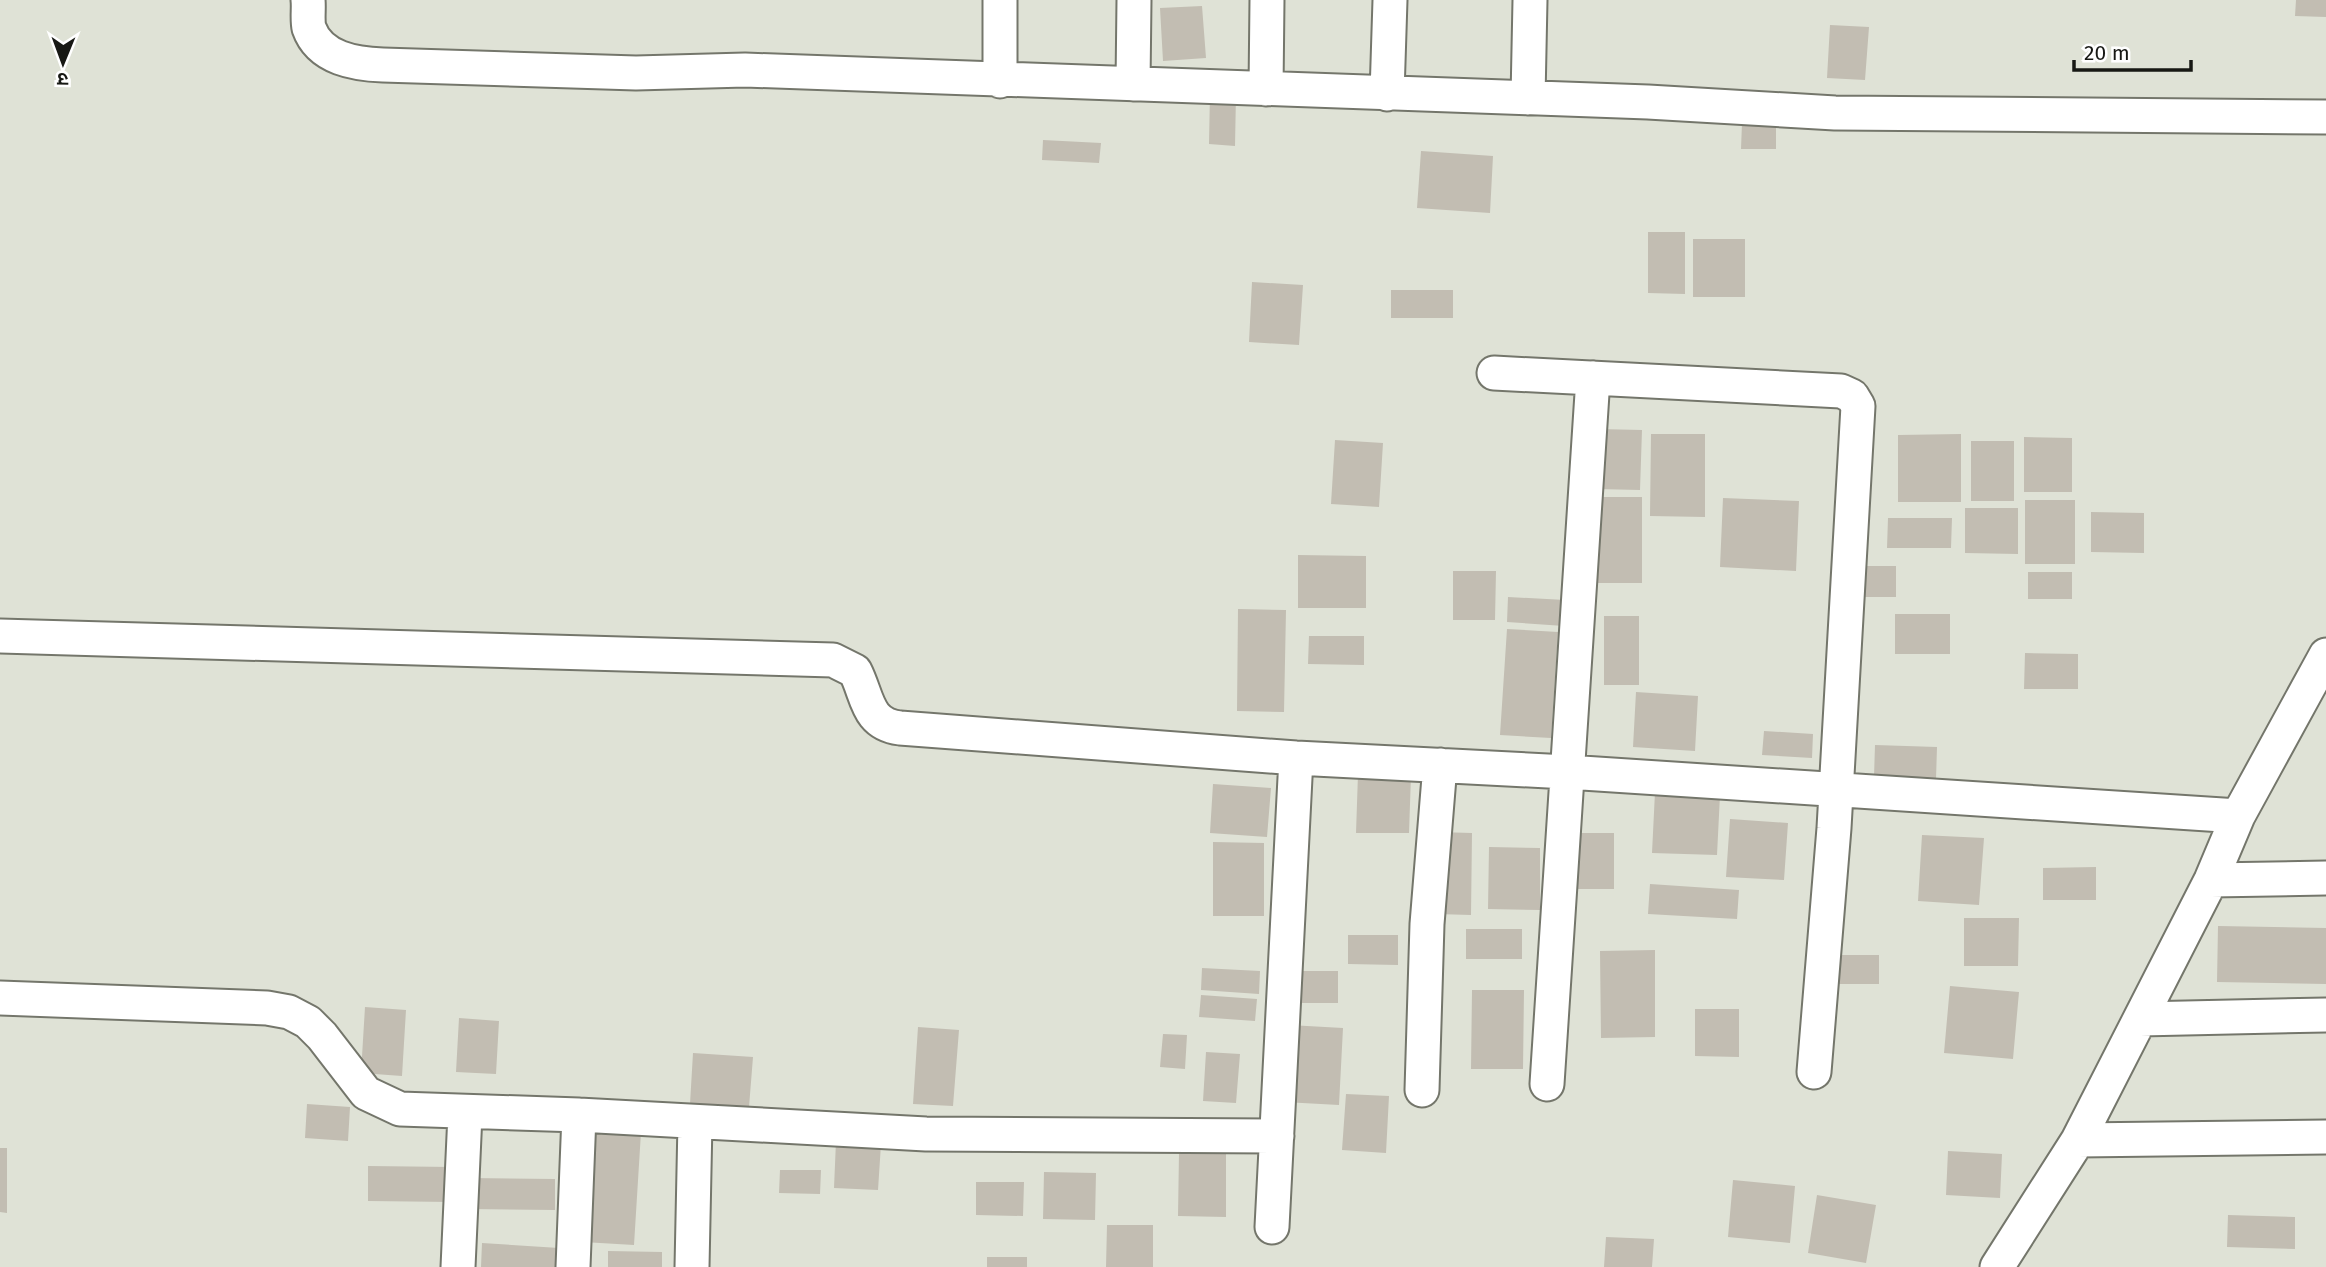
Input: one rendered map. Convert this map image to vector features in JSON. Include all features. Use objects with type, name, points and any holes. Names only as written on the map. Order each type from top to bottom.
[{"type":"street","points":[[308,0],[309,27],[318,41],[333,55],[357,64],[636,73],[745,70],[1528,98],[1835,113],[2326,117]]},
{"type":"street","points":[[1000,0],[1000,81]]},
{"type":"street","points":[[1133,84],[1134,0]]},
{"type":"street","points":[[1266,89],[1267,0]]},
{"type":"street","points":[[1387,94],[1390,0]]},
{"type":"street","points":[[1528,98],[1530,0]]},
{"type":"street","points":[[1494,373],[1841,391],[1852,396],[1858,406],[1836,790],[1814,1072]]},
{"type":"street","points":[[1547,1084],[1593,378]]},
{"type":"street","points":[[0,636],[833,660],[855,671],[873,717],[887,727],[1296,758],[1567,772],[2238,816]]},
{"type":"street","points":[[1997,1267],[2078,1140],[2211,880],[2238,816],[2326,655]]},
{"type":"street","points":[[1272,1227],[1296,758]]},
{"type":"street","points":[[1422,1090],[1425,962],[1440,765]]},
{"type":"street","points":[[2211,880],[2326,878]]},
{"type":"street","points":[[0,998],[267,1007],[289,1012],[323,1036],[366,1093],[379,1102],[400,1110],[465,1114],[579,1115],[926,1134],[1277,1136]]},
{"type":"street","points":[[2140,1019],[2326,1015]]},
{"type":"street","points":[[458,1267],[465,1114]]},
{"type":"street","points":[[573,1267],[579,1115]]},
{"type":"street","points":[[692,1267],[695,1122]]},
{"type":"street","points":[[2078,1140],[2326,1138]]},
{"type":"building","points":[[2296,0],[2326,0],[2326,17],[2295,16]]},
{"type":"building","points":[[1202,6],[1206,58],[1163,61],[1160,8]]},
{"type":"building","points":[[1830,25],[1869,27],[1865,80],[1827,78]]},
{"type":"building","points":[[1210,93],[1236,94],[1235,146],[1209,144]]},
{"type":"building","points":[[1742,123],[1776,123],[1776,149],[1741,149]]},
{"type":"building","points":[[1043,140],[1101,143],[1099,163],[1042,160]]},
{"type":"building","points":[[1421,151],[1493,156],[1490,213],[1417,208]]},
{"type":"building","points":[[1648,232],[1685,232],[1685,294],[1648,293]]},
{"type":"building","points":[[1693,239],[1745,239],[1745,297],[1693,297]]},
{"type":"building","points":[[1252,282],[1303,285],[1299,345],[1249,342]]},
{"type":"building","points":[[1391,290],[1453,290],[1453,318],[1391,318]]},
{"type":"building","points":[[1597,429],[1642,430],[1640,490],[1596,489]]},
{"type":"building","points":[[1651,434],[1705,434],[1705,517],[1650,516]]},
{"type":"building","points":[[1961,434],[1961,502],[1898,502],[1898,435]]},
{"type":"building","points":[[2024,437],[2072,438],[2072,492],[2024,492]]},
{"type":"building","points":[[1335,440],[1383,443],[1379,507],[1331,504]]},
{"type":"building","points":[[1971,441],[2014,441],[2014,501],[1971,501]]},
{"type":"building","points":[[1592,497],[1642,497],[1642,583],[1592,583]]},
{"type":"building","points":[[1723,498],[1799,501],[1796,571],[1720,567]]},
{"type":"building","points":[[2025,500],[2075,500],[2075,564],[2025,564]]},
{"type":"building","points":[[1965,508],[2018,508],[2018,554],[1965,553]]},
{"type":"building","points":[[2091,512],[2144,513],[2144,553],[2091,552]]},
{"type":"building","points":[[1888,518],[1952,518],[1951,548],[1887,548]]},
{"type":"building","points":[[1298,555],[1366,556],[1366,608],[1298,608]]},
{"type":"building","points":[[1857,566],[1896,566],[1896,597],[1857,597]]},
{"type":"building","points":[[1453,571],[1496,571],[1495,620],[1453,620]]},
{"type":"building","points":[[2028,572],[2072,572],[2072,599],[2028,599]]},
{"type":"building","points":[[1508,597],[1565,600],[1564,626],[1507,622]]},
{"type":"building","points":[[1238,609],[1286,610],[1284,712],[1237,711]]},
{"type":"building","points":[[1895,614],[1950,614],[1950,654],[1895,654]]},
{"type":"building","points":[[1604,616],[1639,616],[1639,685],[1604,685]]},
{"type":"building","points":[[1507,629],[1558,632],[1551,738],[1500,735]]},
{"type":"building","points":[[1309,636],[1364,636],[1364,665],[1308,664]]},
{"type":"building","points":[[2025,653],[2078,654],[2078,689],[2024,689]]},
{"type":"building","points":[[1636,692],[1698,696],[1695,751],[1633,747]]},
{"type":"building","points":[[1764,731],[1813,734],[1812,758],[1762,755]]},
{"type":"building","points":[[1875,745],[1937,747],[1936,779],[1874,777]]},
{"type":"building","points":[[1358,774],[1411,775],[1409,833],[1356,833]]},
{"type":"building","points":[[1213,784],[1271,788],[1267,837],[1210,833]]},
{"type":"building","points":[[1655,792],[1720,795],[1717,855],[1652,853]]},
{"type":"building","points":[[1730,819],[1788,823],[1784,880],[1726,877]]},
{"type":"building","points":[[1437,832],[1472,833],[1471,915],[1436,914]]},
{"type":"building","points":[[1567,833],[1614,833],[1614,889],[1567,889]]},
{"type":"building","points":[[1922,835],[1984,838],[1979,905],[1918,901]]},
{"type":"building","points":[[1213,842],[1264,843],[1264,916],[1213,916]]},
{"type":"building","points":[[1489,847],[1540,848],[1540,910],[1488,909]]},
{"type":"building","points":[[2096,867],[2096,900],[2043,900],[2043,868]]},
{"type":"building","points":[[1650,884],[1739,890],[1737,919],[1648,914]]},
{"type":"building","points":[[1964,918],[2019,918],[2018,966],[1964,966]]},
{"type":"building","points":[[2218,926],[2326,928],[2326,984],[2217,982]]},
{"type":"building","points":[[1466,929],[1522,929],[1522,959],[1466,959]]},
{"type":"building","points":[[1348,935],[1398,935],[1398,965],[1348,964]]},
{"type":"building","points":[[1655,950],[1655,1037],[1601,1038],[1600,951]]},
{"type":"building","points":[[1837,955],[1879,955],[1879,984],[1836,984]]},
{"type":"building","points":[[1202,968],[1260,971],[1259,994],[1201,990]]},
{"type":"building","points":[[1287,971],[1338,971],[1338,1003],[1287,1003]]},
{"type":"building","points":[[1950,986],[2019,992],[2013,1059],[1944,1053]]},
{"type":"building","points":[[1472,990],[1524,990],[1523,1069],[1471,1069]]},
{"type":"building","points":[[1201,995],[1257,999],[1255,1021],[1199,1017]]},
{"type":"building","points":[[365,1007],[406,1010],[402,1076],[361,1073]]},
{"type":"building","points":[[1695,1009],[1739,1009],[1739,1057],[1695,1056]]},
{"type":"building","points":[[459,1018],[499,1021],[496,1074],[456,1072]]},
{"type":"building","points":[[1289,1025],[1343,1028],[1339,1105],[1284,1102]]},
{"type":"building","points":[[918,1027],[959,1030],[953,1106],[913,1104]]},
{"type":"building","points":[[1163,1034],[1187,1035],[1185,1069],[1160,1067]]},
{"type":"building","points":[[1206,1052],[1240,1054],[1236,1103],[1203,1101]]},
{"type":"building","points":[[693,1053],[753,1057],[749,1107],[690,1104]]},
{"type":"building","points":[[1346,1094],[1389,1096],[1386,1153],[1342,1150]]},
{"type":"building","points":[[307,1104],[350,1107],[348,1141],[305,1138]]},
{"type":"building","points":[[590,1130],[641,1132],[634,1245],[583,1242]]},
{"type":"building","points":[[836,1141],[881,1144],[878,1190],[834,1188]]},
{"type":"building","points":[[0,1148],[7,1148],[7,1213],[0,1212]]},
{"type":"building","points":[[1948,1151],[2002,1154],[2000,1198],[1946,1195]]},
{"type":"building","points":[[1179,1153],[1226,1154],[1226,1217],[1178,1216]]},
{"type":"building","points":[[368,1166],[453,1167],[452,1202],[368,1201]]},
{"type":"building","points":[[780,1170],[821,1170],[820,1194],[779,1193]]},
{"type":"building","points":[[1044,1172],[1096,1173],[1095,1220],[1043,1219]]},
{"type":"building","points":[[469,1178],[555,1179],[555,1210],[469,1209]]},
{"type":"building","points":[[1733,1180],[1795,1186],[1790,1243],[1728,1237]]},
{"type":"building","points":[[976,1182],[1024,1182],[1023,1216],[976,1215]]},
{"type":"building","points":[[1817,1195],[1876,1205],[1866,1263],[1808,1253]]},
{"type":"building","points":[[2228,1215],[2295,1217],[2295,1249],[2227,1247]]},
{"type":"building","points":[[1107,1225],[1153,1225],[1153,1267],[1106,1267]]},
{"type":"building","points":[[1606,1237],[1654,1239],[1652,1267],[1604,1267]]},
{"type":"building","points":[[482,1243],[559,1248],[558,1267],[481,1267]]},
{"type":"building","points":[[608,1251],[662,1252],[662,1267],[608,1267]]},
{"type":"building","points":[[987,1257],[1027,1257],[1027,1267],[987,1267]]}]
